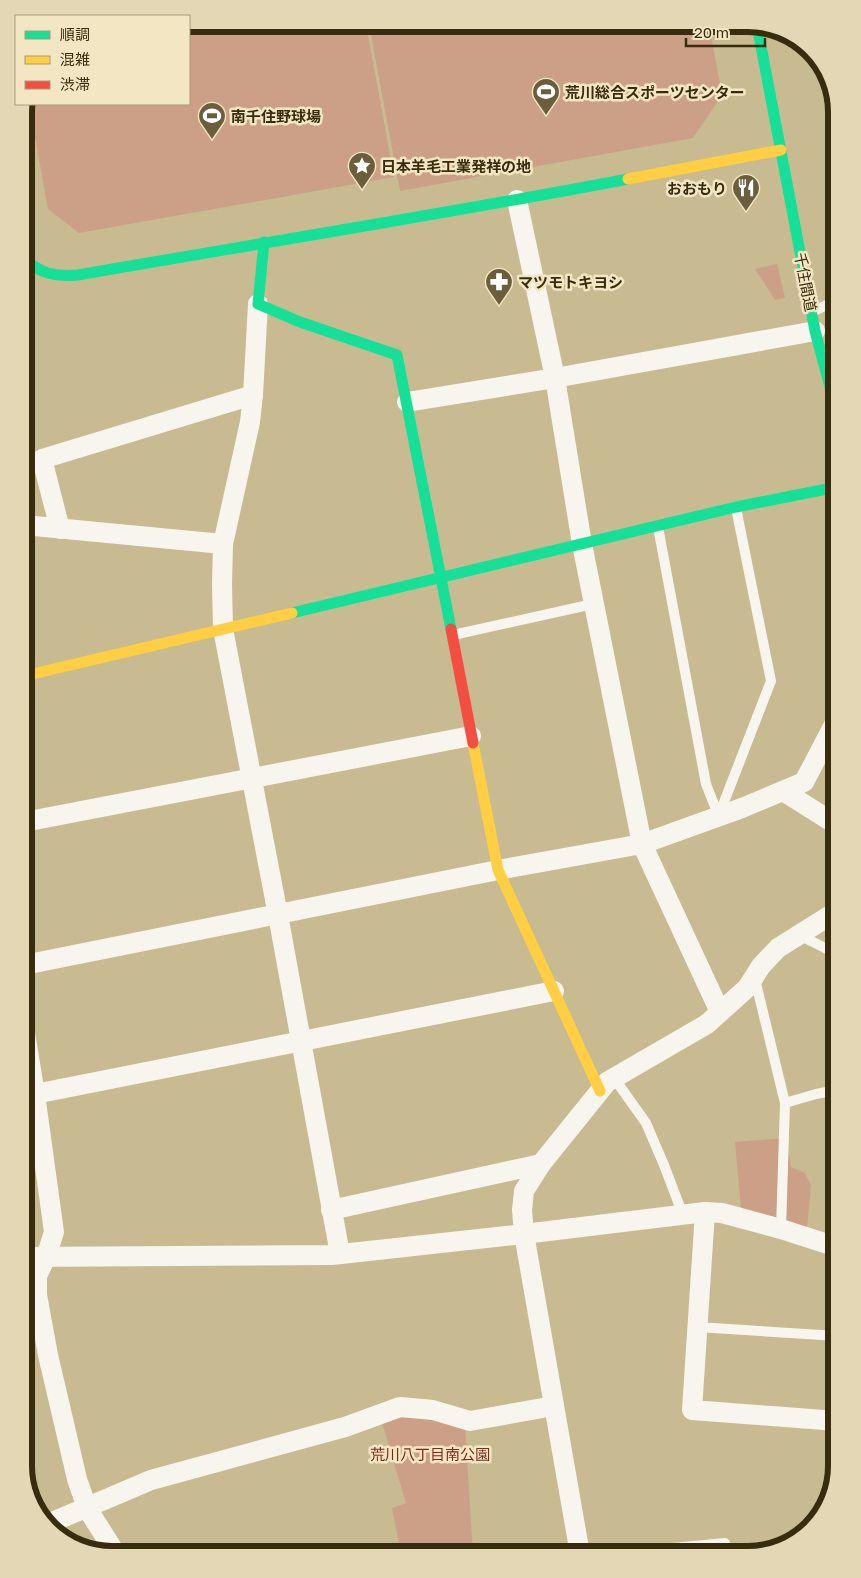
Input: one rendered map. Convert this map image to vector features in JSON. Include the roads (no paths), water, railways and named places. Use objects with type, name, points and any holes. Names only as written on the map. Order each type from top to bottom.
[{"type":"street","name":"千住間道","points":[[758,33],[813,322],[828,379]]},
{"type":"street","points":[[33,267],[49,275],[78,275],[517,200],[781,150]]},
{"type":"street","points":[[517,200],[555,378],[582,544],[642,844],[720,1012]]},
{"type":"street","points":[[264,242],[250,422],[223,544],[223,629],[340,1254]]},
{"type":"street","points":[[258,304],[300,322],[397,355],[498,870],[554,991],[607,1085]]},
{"type":"street","points":[[406,402],[555,378],[813,322]]},
{"type":"street","points":[[60,529],[42,459],[253,395]]},
{"type":"street","points":[[33,674],[736,507],[828,489]]},
{"type":"street","points":[[33,527],[223,544]]},
{"type":"street","points":[[32,820],[471,736]]},
{"type":"street","points":[[32,963],[498,870],[642,844],[718,817],[804,782],[828,736]]},
{"type":"street","points":[[783,791],[828,819]]},
{"type":"street","points":[[579,1546],[524,1234],[522,1210],[524,1191],[541,1164],[607,1085],[706,1024],[747,988],[761,966],[778,948],[828,917]]},
{"type":"street","points":[[32,1095],[554,991]]},
{"type":"street","points":[[32,1108],[54,1232],[46,1257],[37,1276],[37,1295],[48,1356],[77,1480],[87,1508],[110,1545]]},
{"type":"street","points":[[331,1210],[541,1164]]},
{"type":"street","points":[[705,1212],[692,1410],[828,1420]]},
{"type":"street","points":[[32,1257],[340,1254],[705,1212],[722,1213],[828,1244]]},
{"type":"street","points":[[55,1521],[151,1480],[345,1427],[400,1407],[433,1410],[470,1421],[554,1406]]},
{"type":"lane","points":[[813,322],[828,308]]},
{"type":"lane","points":[[718,817],[771,681],[736,507]]},
{"type":"lane","points":[[658,526],[706,784],[718,817]]},
{"type":"lane","points":[[452,635],[594,604]]},
{"type":"lane","points":[[799,935],[828,950]]},
{"type":"lane","points":[[754,977],[785,1103],[781,1229]]},
{"type":"lane","points":[[607,1085],[646,1123],[683,1215]]},
{"type":"lane","points":[[785,1103],[828,1092]]},
{"type":"lane","points":[[697,1327],[828,1335]]},
{"type":"lane","points":[[694,1546],[725,1543]]},
{"type":"place","name":"荒川総合スポーツセンター","points":[[546,116]]},
{"type":"place","name":"南千住野球場","points":[[212,140]]},
{"type":"place","name":"日本羊毛工業発祥の地","points":[[362,190]]},
{"type":"place","name":"おおもり","points":[[746,212]]},
{"type":"place","name":"マツモトキヨシ","points":[[499,306]]},
{"type":"park label","name":"荒川八丁目南公園","points":[[430,1454]]}]
